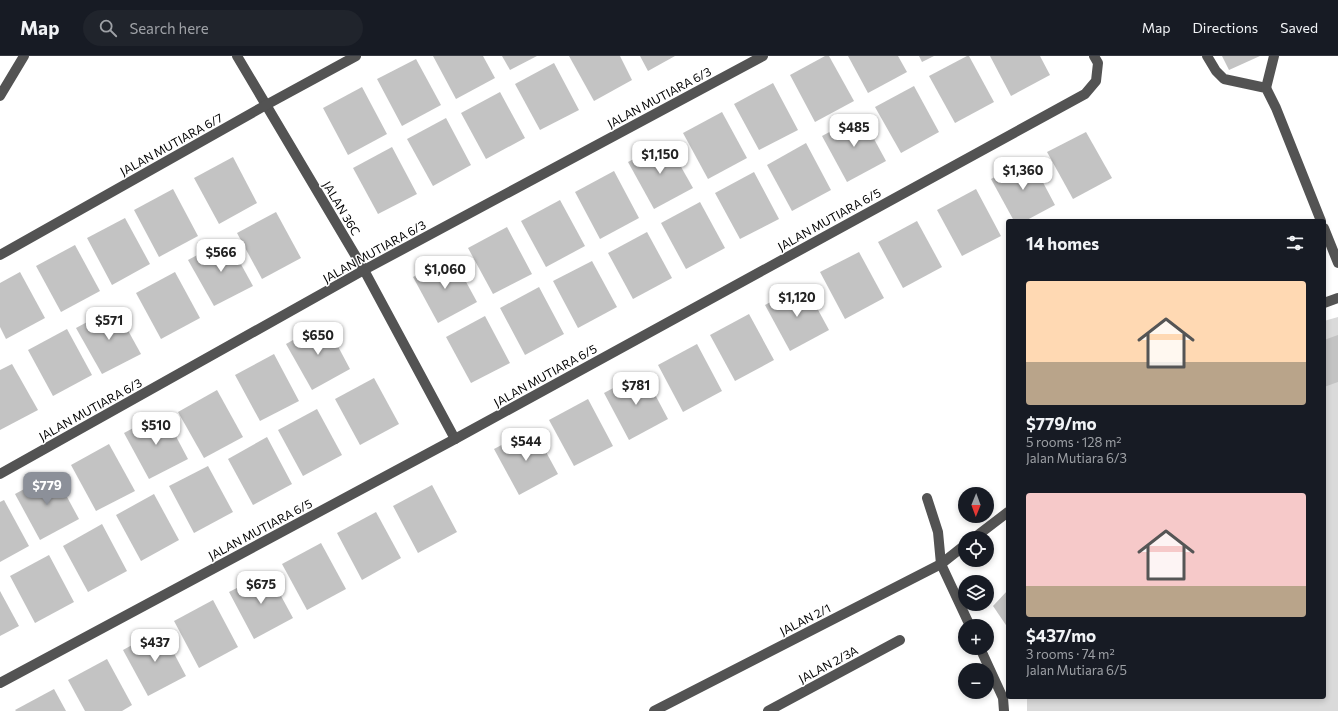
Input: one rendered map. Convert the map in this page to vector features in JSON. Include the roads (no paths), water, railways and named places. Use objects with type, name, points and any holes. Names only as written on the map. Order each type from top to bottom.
[{"type":"street","points":[[0,96],[24,56]]},
{"type":"street","name":"JALAN 36C","points":[[237,56],[364,270],[455,439]]},
{"type":"street","name":"JALAN MUTIARA 6/7","points":[[0,255],[356,56]]},
{"type":"street","name":"JALAN MUTIARA 6/3","points":[[0,474],[364,270],[763,56]]},
{"type":"street","name":"JALAN MUTIARA 6/5","points":[[0,683],[455,439],[1085,94],[1096,81],[1098,63],[1094,56]]},
{"type":"street","points":[[1207,56],[1216,72],[1224,79],[1266,88]]},
{"type":"street","points":[[1274,56],[1266,88],[1276,108],[1320,219]]},
{"type":"street","points":[[1326,233],[1338,263]]},
{"type":"street","points":[[1326,302],[1338,298]]},
{"type":"street","points":[[927,498],[938,532],[941,564],[967,619]]},
{"type":"street","points":[[983,531],[1006,514]]},
{"type":"street","name":"JALAN 2/1","points":[[654,711],[941,564],[958,551]]},
{"type":"street","name":"JALAN 2/3A","points":[[768,711],[900,640]]},
{"type":"street","points":[[983,655],[1002,698],[1004,711]]}]
